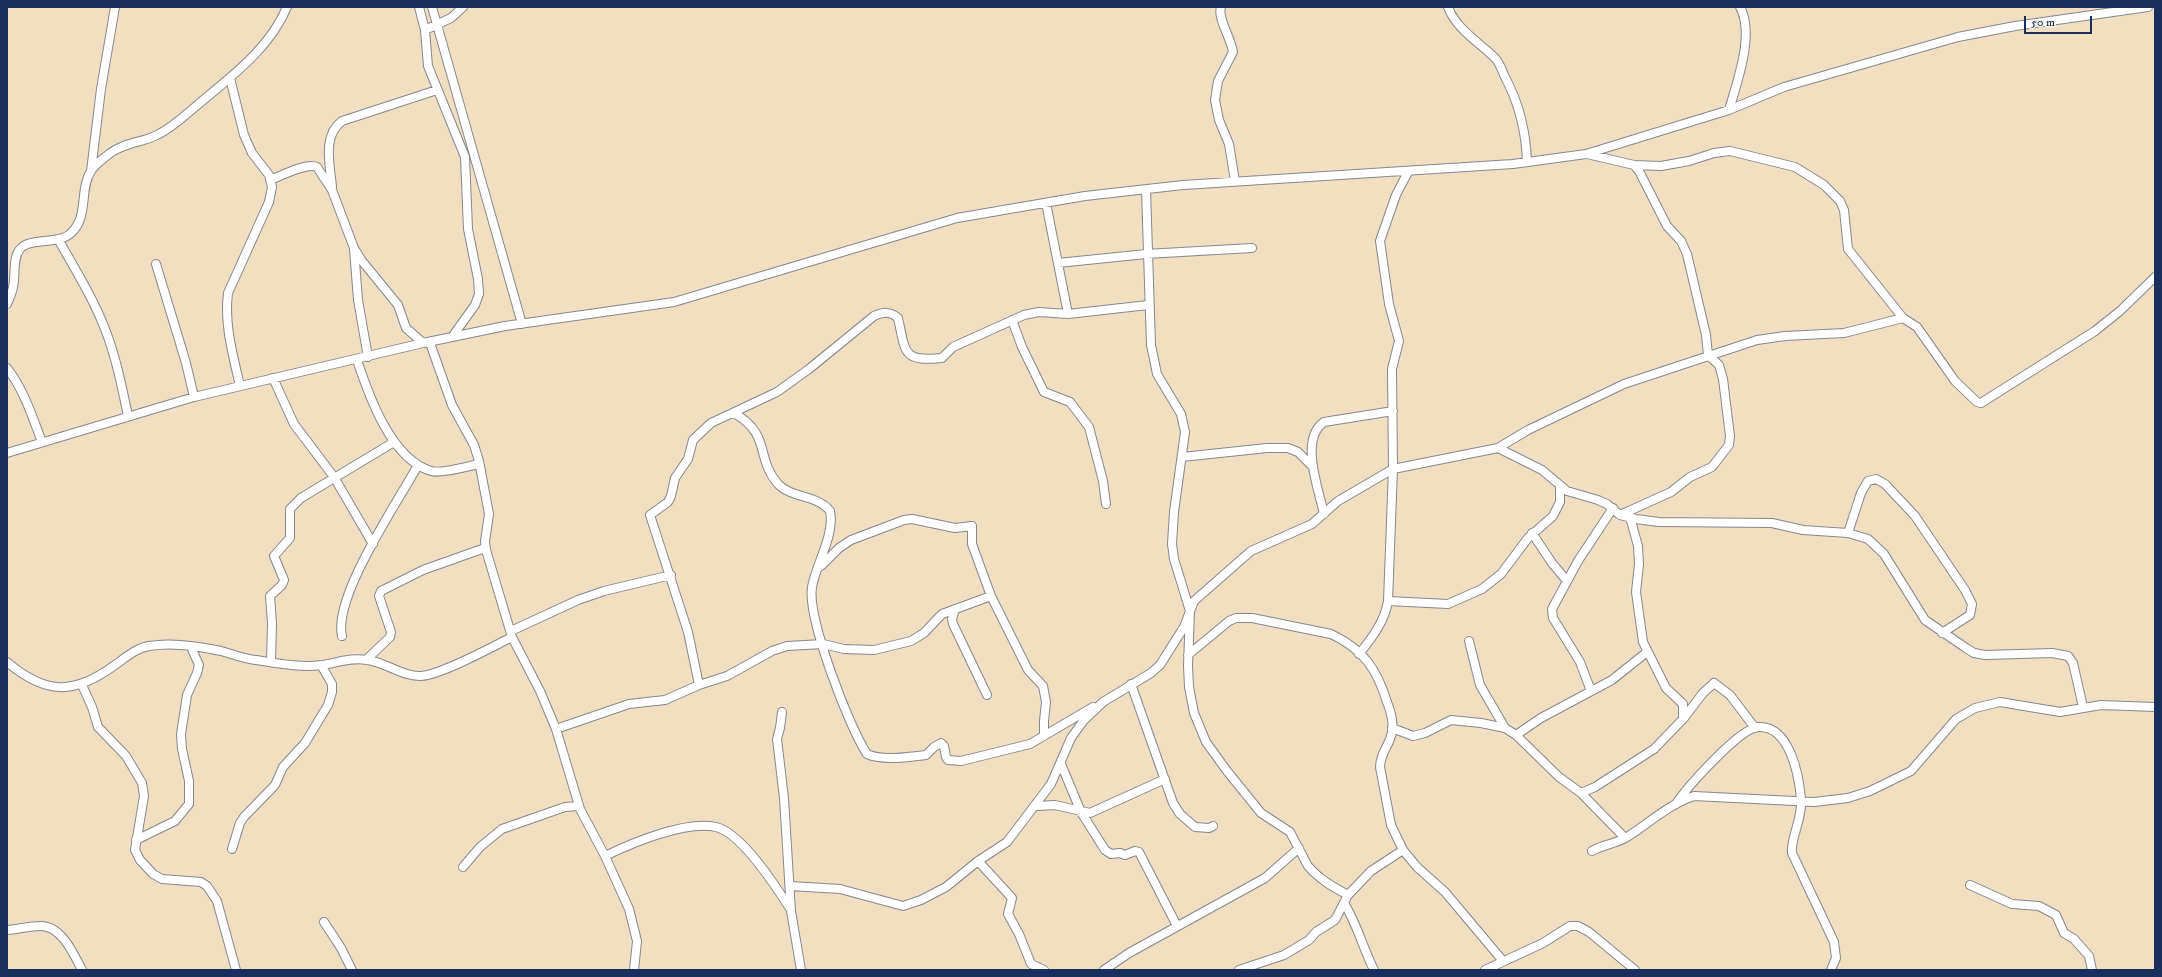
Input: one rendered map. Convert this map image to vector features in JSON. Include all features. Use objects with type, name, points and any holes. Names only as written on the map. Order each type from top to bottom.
[{"type":"street","points":[[7,304],[14,287],[16,262],[19,250],[26,244],[58,239],[72,233],[79,222],[83,206],[85,185],[91,171],[101,89],[115,7]]},
{"type":"street","points":[[91,171],[98,163],[123,145],[158,135],[170,128],[230,78],[267,43],[287,7]]},
{"type":"street","points":[[419,7],[425,30],[428,66],[465,157],[468,229],[479,294],[475,305],[452,337]]},
{"type":"street","points":[[432,7],[522,324]]},
{"type":"street","points":[[425,30],[437,26],[451,18],[463,7]]},
{"type":"street","points":[[1221,7],[1220,17],[1228,33],[1233,52],[1218,81],[1215,100],[1219,120],[1229,144],[1235,181]]},
{"type":"street","points":[[1448,7],[1451,15],[1460,26],[1497,60],[1513,92],[1521,113],[1526,140],[1527,162]]},
{"type":"street","points":[[1729,110],[1739,75],[1746,35],[1746,23],[1740,7]]},
{"type":"street","points":[[7,453],[194,397],[452,337],[522,324],[674,302],[933,224],[1046,203],[1146,190],[1235,181],[1408,172],[1527,162],[1586,154],[1729,110],[1784,87],[1958,37],[2015,26],[2148,7]]},
{"type":"street","points":[[230,78],[244,135],[252,153],[269,175],[272,187],[269,202],[228,293],[226,307],[228,334],[240,386]]},
{"type":"street","points":[[332,190],[328,141],[333,128],[347,119],[437,90]]},
{"type":"street","points":[[1586,154],[1634,164],[1661,166],[1689,161],[1714,153],[1730,151],[1797,168],[1824,185],[1842,203],[1848,249],[1903,318],[1917,327],[1955,381],[1980,404],[2095,331],[2120,311],[2155,277]]},
{"type":"street","points":[[1620,514],[1671,492],[1690,477],[1712,468],[1727,448],[1730,436],[1723,379],[1719,365],[1708,356],[1706,335],[1687,254],[1681,241],[1667,226],[1634,164]]},
{"type":"street","points":[[270,180],[313,165],[320,171],[332,190],[354,248],[368,270],[398,305],[406,328],[426,343],[452,405],[474,445],[489,514],[485,541],[486,550],[511,634],[540,691],[556,729],[578,806],[605,856],[629,909],[636,931],[634,970]]},
{"type":"street","points":[[1359,654],[1378,628],[1388,601],[1393,469],[1392,365],[1399,341],[1389,304],[1380,241],[1396,195],[1408,172]]},
{"type":"street","points":[[1146,190],[1146,254],[1150,345],[1156,371],[1183,419],[1185,432],[1174,512],[1172,544],[1176,566],[1190,612],[1188,655],[1190,698],[1198,726],[1206,742],[1261,813],[1288,830],[1309,868],[1332,886],[1348,895]]},
{"type":"street","points":[[1046,203],[1068,314]]},
{"type":"street","points":[[58,239],[85,287],[106,330],[118,369],[128,416]]},
{"type":"street","points":[[354,248],[358,300],[368,357]]},
{"type":"street","points":[[1058,263],[1146,254],[1252,248]]},
{"type":"street","points":[[156,264],[186,362],[194,397]]},
{"type":"street","points":[[699,685],[688,632],[671,575],[650,515],[668,502],[675,478],[688,459],[693,440],[711,424],[777,392],[809,369],[874,316],[881,313],[888,312],[898,318],[906,350],[909,356],[916,359],[942,358],[953,347],[1012,320],[1039,312],[1068,314],[1148,306]]},
{"type":"street","points":[[734,413],[744,419],[757,433],[767,465],[780,486],[823,504],[830,510],[826,540],[811,595],[814,616],[847,715],[868,755],[899,758],[926,755],[934,747],[941,743],[944,746],[947,759],[954,762],[1030,744],[1151,673],[1160,665],[1184,627],[1194,600],[1251,551],[1312,524],[1342,499],[1393,469],[1498,448],[1528,430],[1610,390],[1757,340],[1785,336],[1844,333],[1903,318]]},
{"type":"street","points":[[1012,320],[1022,347],[1044,392],[1070,402],[1089,426],[1102,475],[1107,499],[1106,504]]},
{"type":"street","points":[[357,360],[375,405],[394,442],[407,457],[418,465],[432,471],[479,464]]},
{"type":"street","points":[[7,368],[17,381],[26,399],[42,442]]},
{"type":"street","points":[[273,378],[294,424],[334,477],[374,544]]},
{"type":"street","points":[[1324,514],[1313,467],[1312,440],[1320,425],[1324,422],[1365,414],[1393,411]]},
{"type":"street","points":[[271,662],[272,618],[270,596],[282,585],[284,580],[274,556],[290,538],[290,509],[301,498],[394,442]]},
{"type":"street","points":[[1182,457],[1267,448],[1288,448],[1298,452],[1313,467]]},
{"type":"street","points":[[1498,448],[1542,470],[1560,486],[1574,494],[1598,500],[1613,508],[1620,514],[1630,517],[1659,522],[1764,523],[1807,530],[1848,533],[1868,539],[1877,546],[1893,567],[1923,617],[1942,633],[1966,648],[1979,654],[2066,654],[2073,663],[2083,707]]},
{"type":"street","points":[[342,636],[340,627],[346,601],[374,544],[418,465]]},
{"type":"street","points":[[1848,533],[1861,493],[1868,481],[1876,479],[1898,496],[1915,516],[1972,604],[1970,615],[1942,633]]},
{"type":"street","points":[[1388,601],[1448,604],[1482,589],[1501,574],[1532,533],[1553,516],[1557,510],[1561,498],[1560,486]]},
{"type":"street","points":[[1591,691],[1580,662],[1553,618],[1552,609],[1567,580],[1613,508]]},
{"type":"street","points":[[1630,517],[1638,546],[1639,564],[1636,592],[1643,642],[1666,688],[1683,704],[1682,719]]},
{"type":"street","points":[[818,570],[839,548],[851,540],[904,520],[912,519],[955,528],[971,526],[973,530],[972,544],[991,596],[1028,670],[1043,686],[1046,702],[1044,736]]},
{"type":"street","points":[[1532,533],[1552,563],[1567,580]]},
{"type":"street","points":[[366,660],[390,637],[391,632],[379,596],[381,591],[430,567],[482,549],[486,550]]},
{"type":"street","points":[[7,662],[39,684],[53,688],[65,688],[82,684],[108,670],[136,651],[148,646],[191,647],[221,651],[254,660],[271,662],[321,665],[344,660],[366,660],[382,663],[411,676],[421,676],[449,667],[578,600],[604,591],[671,575]]},
{"type":"street","points":[[556,729],[629,704],[664,700],[699,685],[727,676],[778,648],[823,644],[844,649],[874,650],[888,647],[919,637],[939,617],[955,609],[991,596]]},
{"type":"street","points":[[955,609],[952,619],[953,624],[987,695]]},
{"type":"street","points":[[1188,655],[1230,620],[1239,618],[1252,618],[1316,630],[1341,639],[1359,654],[1378,675],[1390,711],[1392,728],[1391,734],[1381,757],[1380,766],[1390,825],[1403,850],[1417,867],[1445,892],[1503,961]]},
{"type":"street","points":[[1469,641],[1480,685],[1505,728]]},
{"type":"street","points":[[136,840],[174,821],[189,804],[189,780],[182,749],[181,734],[187,695],[199,665],[191,647]]},
{"type":"street","points":[[1516,735],[1541,718],[1612,680],[1647,652]]},
{"type":"street","points":[[232,849],[240,823],[244,817],[274,785],[283,767],[305,743],[328,705],[332,692],[332,684],[321,665]]},
{"type":"street","points":[[1581,793],[1595,787],[1654,749],[1682,719],[1703,693],[1715,683],[1730,695],[1755,728]]},
{"type":"street","points":[[82,684],[92,707],[98,728],[126,756],[142,783],[144,796],[135,850],[140,860],[153,874],[162,879],[171,881],[200,882],[212,892],[217,901],[236,970]]},
{"type":"street","points":[[1131,684],[1173,803],[1183,817],[1195,827],[1210,828],[1213,826]]},
{"type":"street","points":[[1592,851],[1603,845],[1625,838],[1676,804],[1694,796],[1814,802],[1848,798],[1870,791],[1903,775],[1915,767],[1951,723],[1975,708],[2002,701],[2060,712],[2083,707],[2122,705],[2155,707]]},
{"type":"street","points":[[790,886],[840,889],[892,904],[905,905],[946,887],[978,861],[1009,839],[1051,784],[1074,734],[1087,717],[1103,702]]},
{"type":"street","points":[[782,712],[777,739],[784,798],[791,911],[801,970]]},
{"type":"street","points":[[1392,728],[1413,736],[1425,734],[1451,720],[1481,723],[1505,728],[1516,735],[1559,777],[1581,793],[1625,838]]},
{"type":"street","points":[[1676,804],[1702,772],[1733,742],[1755,728],[1759,727],[1770,730],[1784,740],[1793,760],[1799,780],[1802,801],[1801,814],[1792,853],[1827,924],[1836,946],[1836,961],[1831,970]]},
{"type":"street","points":[[1061,764],[1081,812],[1107,852],[1120,852],[1125,855],[1135,851],[1139,852],[1177,926]]},
{"type":"street","points":[[1037,806],[1055,805],[1088,813],[1165,779]]},
{"type":"street","points":[[463,867],[480,847],[502,829],[565,807],[578,806]]},
{"type":"street","points":[[605,856],[654,836],[692,828],[715,827],[731,835],[751,855],[791,911]]},
{"type":"street","points":[[1104,970],[1129,953],[1264,878],[1299,848]]},
{"type":"street","points":[[1239,970],[1284,955],[1306,942],[1316,932],[1334,920],[1348,895],[1371,871],[1403,850]]},
{"type":"street","points":[[978,861],[1012,898],[1008,914],[1019,934],[1028,958],[1036,968],[1044,970]]},
{"type":"street","points":[[1970,885],[2012,904],[2039,906],[2056,915],[2064,933],[2074,939],[2089,956],[2092,970]]},
{"type":"street","points":[[1344,903],[1357,927],[1362,945],[1374,970]]},
{"type":"street","points":[[324,922],[341,948],[352,970]]},
{"type":"street","points":[[7,930],[43,926],[55,931],[70,948],[82,970]]},
{"type":"street","points":[[1485,970],[1543,943],[1570,926],[1576,926],[1589,932],[1635,970]]}]
